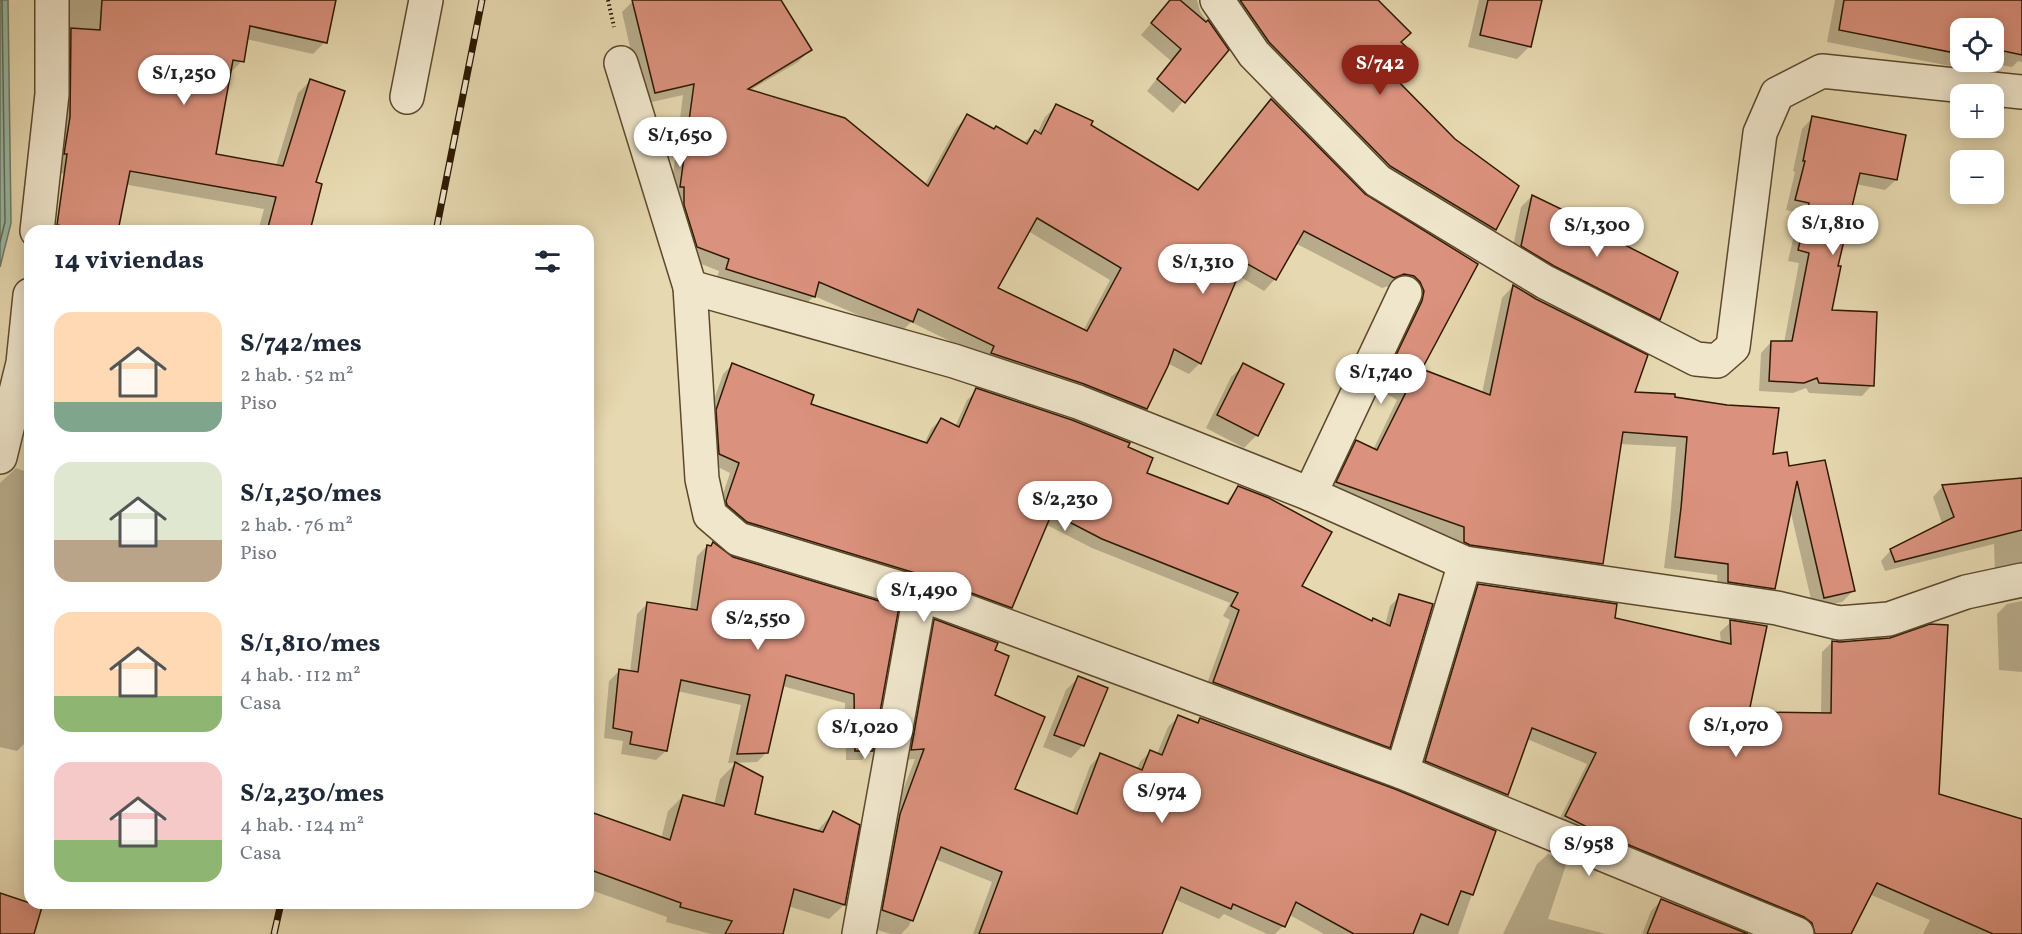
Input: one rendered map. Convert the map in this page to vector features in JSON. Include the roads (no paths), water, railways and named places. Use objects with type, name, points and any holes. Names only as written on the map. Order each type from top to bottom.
[{"type":"street","points":[[38,225],[52,94],[52,0]]},
{"type":"street","points":[[407,97],[426,0]]},
{"type":"street","points":[[1217,0],[1254,54],[1378,181],[1545,282],[1696,359],[1717,361],[1733,347],[1760,133],[1777,94],[1822,71],[2022,92]]},
{"type":"street","points":[[621,63],[690,287],[702,479],[710,515],[738,539],[920,594],[1402,772],[1797,934]]},
{"type":"street","points":[[690,287],[954,361],[1078,402],[1310,494],[1464,563],[1777,608],[1839,623],[1889,619],[1966,592],[2022,580]]},
{"type":"street","points":[[1310,494],[1405,293]]},
{"type":"street","points":[[0,457],[24,346]]},
{"type":"street","points":[[1402,772],[1464,563]]},
{"type":"street","points":[[859,934],[920,594]]},
{"type":"water","points":[[0,0],[8,0],[11,223],[0,267]]},
{"type":"railway","points":[[437,225],[482,0]]},
{"type":"railway","points":[[274,934],[280,909]]}]
